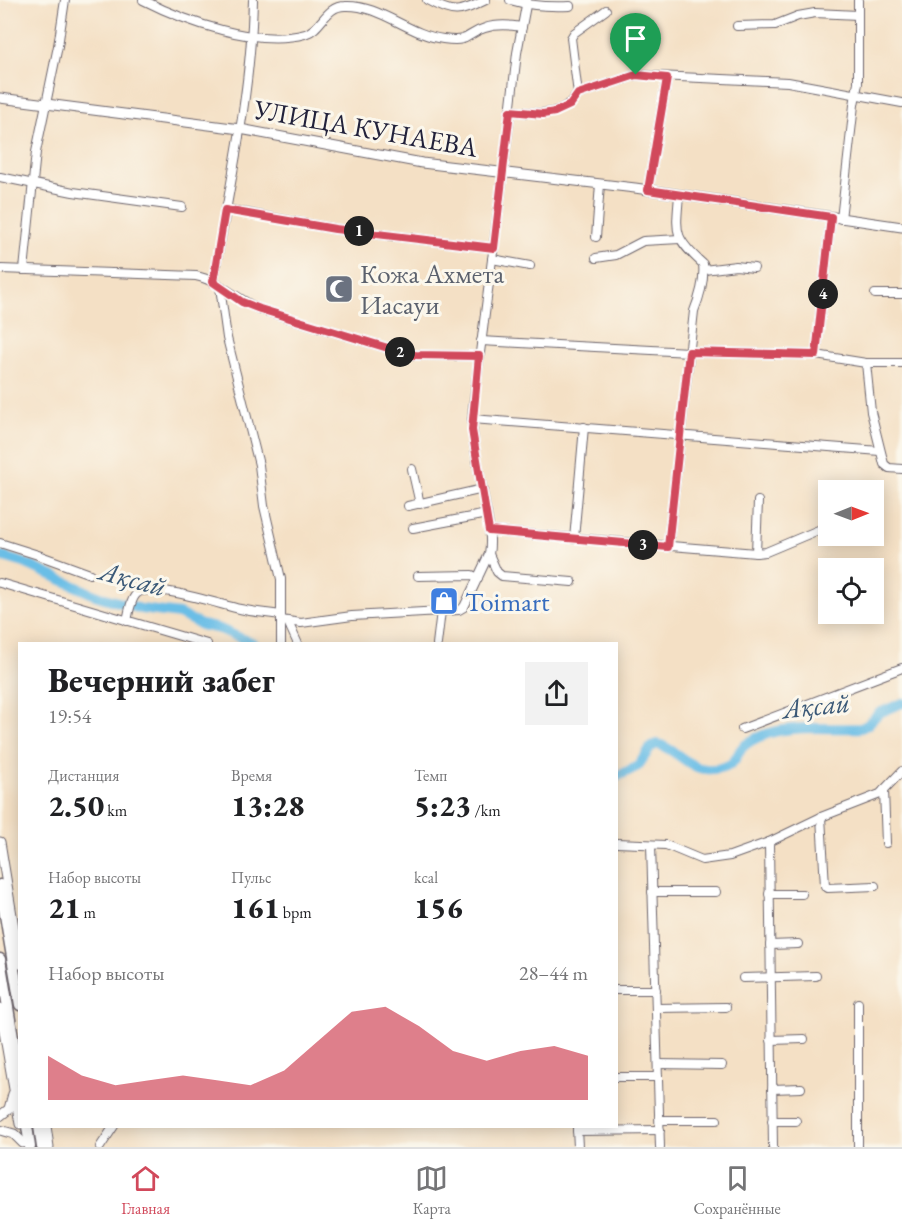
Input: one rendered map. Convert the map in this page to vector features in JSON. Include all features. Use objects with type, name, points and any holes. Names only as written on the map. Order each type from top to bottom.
[{"type":"highway","points":[[0,885],[18,993]]},
{"type":"highway","points":[[0,960],[16,1084]]},
{"type":"highway","points":[[25,1146],[27,1128]]},
{"type":"highway","points":[[40,1128],[48,1145]]},
{"type":"main road","name":"УЛИЦА КУНАЕВА","points":[[0,98],[240,129],[422,163],[648,190],[902,227]]},
{"type":"main road","points":[[0,842],[18,952]]},
{"type":"main road","points":[[0,1008],[18,1104]]},
{"type":"main road","points":[[0,1116],[9,1108],[16,1084]]},
{"type":"main road","points":[[21,1128],[25,1146]]},
{"type":"main road","points":[[46,1128],[48,1145]]},
{"type":"main road","points":[[0,1130],[14,1134],[25,1146]]},
{"type":"street","points":[[24,270],[36,152],[66,0]]},
{"type":"street","points":[[143,0],[185,20],[253,35],[281,38],[314,31],[336,7],[343,6],[365,8],[440,39],[465,40],[484,28],[497,25],[522,27]]},
{"type":"street","points":[[253,0],[253,35],[240,129],[225,210],[216,285],[227,339],[259,465],[264,506],[281,579],[283,619],[281,642]]},
{"type":"street","points":[[427,0],[454,11],[463,11],[486,0]]},
{"type":"street","points":[[510,0],[549,7],[570,6]]},
{"type":"street","points":[[816,355],[858,83],[858,0]]},
{"type":"street","points":[[127,621],[134,597],[143,591],[179,593],[301,623],[352,616],[459,610],[464,607],[491,546],[472,418],[510,111],[527,2]]},
{"type":"street","points":[[578,94],[571,38],[574,33],[606,10]]},
{"type":"street","points":[[737,26],[775,25],[798,16],[814,14],[858,15]]},
{"type":"street","points":[[510,111],[543,114],[555,112],[570,105],[578,94],[627,77],[643,75],[667,78],[755,79],[788,82],[902,103]]},
{"type":"street","points":[[648,190],[667,78]]},
{"type":"street","points":[[0,177],[73,192],[182,207]]},
{"type":"street","points":[[596,237],[600,184]]},
{"type":"street","points":[[668,547],[694,311],[701,293],[704,270],[703,264],[689,251],[676,230],[679,195]]},
{"type":"street","points":[[225,210],[335,229],[494,248]]},
{"type":"street","points":[[596,258],[616,255],[643,241],[680,239]]},
{"type":"street","points":[[492,259],[530,266]]},
{"type":"street","points":[[704,270],[736,266],[754,268]]},
{"type":"street","points":[[0,269],[196,276],[207,278],[242,302],[260,309],[401,352],[415,355],[479,356]]},
{"type":"street","points":[[875,294],[902,294]]},
{"type":"street","points":[[481,341],[689,352],[816,355],[866,363],[902,363]]},
{"type":"street","points":[[866,363],[871,412],[884,464],[889,468],[902,469]]},
{"type":"street","points":[[472,418],[880,451]]},
{"type":"street","points":[[574,539],[584,428]]},
{"type":"street","points":[[412,469],[420,504]]},
{"type":"street","points":[[408,506],[483,489]]},
{"type":"street","points":[[756,553],[758,501]]},
{"type":"street","points":[[413,528],[487,514]]},
{"type":"street","points":[[489,531],[756,553],[766,552],[818,530]]},
{"type":"street","points":[[0,543],[90,574]]},
{"type":"street","points":[[489,554],[497,572],[502,576],[572,582]]},
{"type":"street","points":[[418,576],[472,575],[478,578]]},
{"type":"street","points":[[0,584],[200,642]]},
{"type":"street","points":[[437,642],[441,611]]},
{"type":"street","points":[[283,619],[297,642]]},
{"type":"street","points":[[742,729],[902,668]]},
{"type":"street","points":[[618,843],[674,847],[695,859],[711,860],[730,856],[769,842],[884,790],[902,771]]},
{"type":"street","points":[[884,790],[886,843]]},
{"type":"street","points":[[821,817],[825,886],[828,888],[875,886]]},
{"type":"street","points":[[769,842],[772,1147]]},
{"type":"street","points":[[651,845],[660,1147]]},
{"type":"street","points":[[652,892],[716,892]]},
{"type":"street","points":[[769,894],[802,894]]},
{"type":"street","points":[[770,945],[798,944]]},
{"type":"street","points":[[743,978],[816,976]]},
{"type":"street","points":[[618,990],[656,990]]},
{"type":"street","points":[[858,1002],[858,1147]]},
{"type":"street","points":[[657,1008],[726,1007]]},
{"type":"street","points":[[771,1040],[804,1040]]},
{"type":"street","points":[[658,1064],[722,1065]]},
{"type":"street","points":[[618,1077],[658,1077]]},
{"type":"street","points":[[772,1089],[801,1088]]},
{"type":"street","points":[[660,1120],[717,1120]]},
{"type":"street","points":[[772,1121],[796,1120]]},
{"type":"street","points":[[100,1147],[113,1128]]},
{"type":"street","points":[[578,1147],[577,1129],[660,1130]]},
{"type":"waterway","name":"Ақсай","points":[[0,556],[24,563],[95,595],[141,609],[179,614],[201,625],[220,629],[249,642]]},
{"type":"waterway","name":"Ақсай","points":[[618,776],[638,766],[651,747],[657,744],[670,749],[699,768],[717,769],[731,764],[743,747],[763,735],[790,729],[861,728],[879,713],[902,703]]},
{"type":"place","name":"Кожа Ахмета Иасауи","points":[[339,289]]},
{"type":"place","name":"Toimart","points":[[444,601]]},
{"type":"route","points":[[636,75],[667,78],[648,190],[831,217],[816,355],[689,352],[668,547],[489,531],[472,430],[479,356],[415,355],[401,352],[286,318],[242,302],[213,282],[225,210],[335,229],[494,248],[510,111],[543,114],[555,112],[570,105],[578,94],[636,75]]}]
